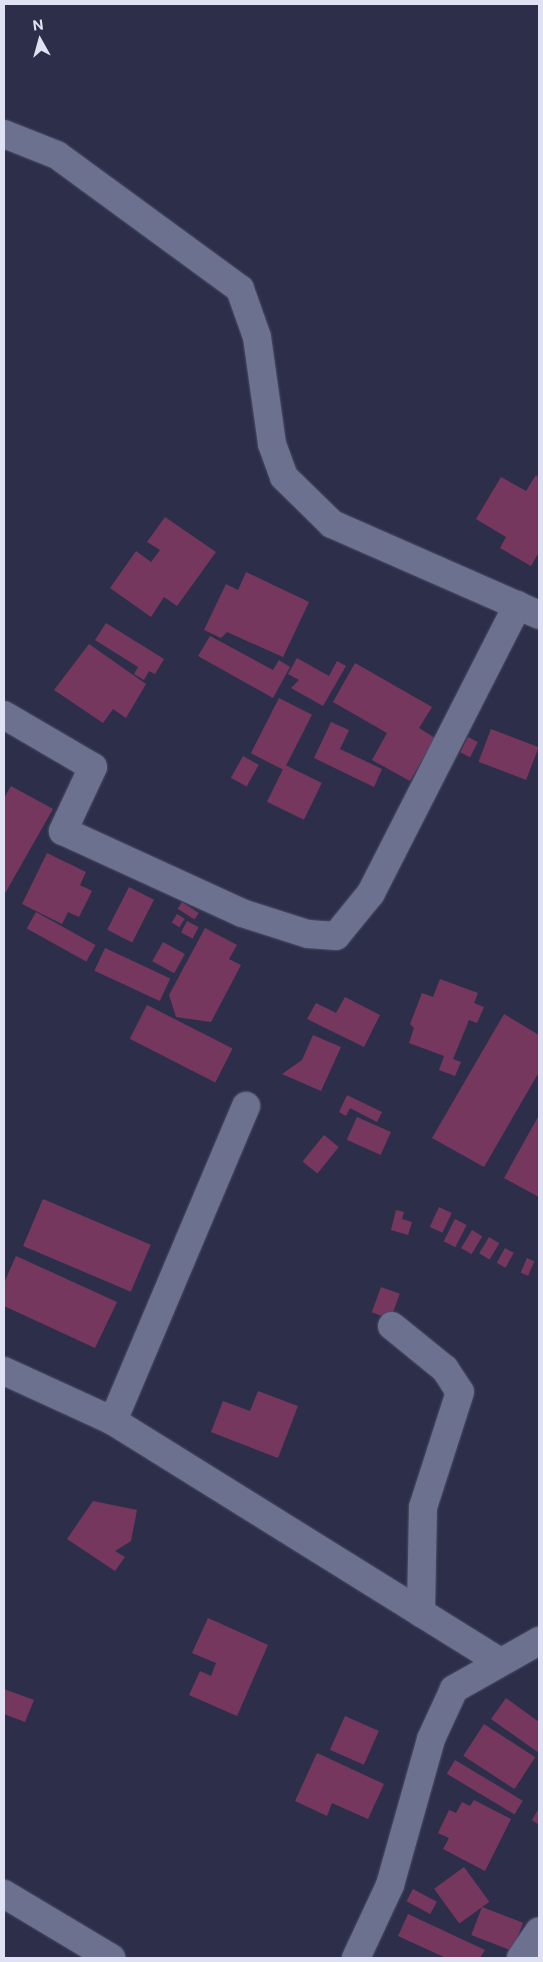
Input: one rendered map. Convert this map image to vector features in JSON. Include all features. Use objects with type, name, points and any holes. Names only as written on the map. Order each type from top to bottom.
[{"type":"street","points":[[4,134],[57,155],[240,289],[257,336],[272,444],[284,477],[332,524],[528,610],[371,893],[336,936],[308,934],[242,913],[63,831],[93,767],[4,715]]},
{"type":"street","points":[[113,1421],[246,1106]]},
{"type":"street","points":[[392,1326],[445,1368],[460,1392],[423,1507],[421,1613]]},
{"type":"street","points":[[4,1371],[113,1421],[500,1662]]},
{"type":"street","points":[[356,1958],[390,1885],[431,1739],[454,1689],[539,1641]]},
{"type":"street","points":[[4,1894],[112,1958]]},
{"type":"street","points":[[521,1958],[539,1931]]},
{"type":"building","points":[[536,475],[539,478],[539,552],[531,566],[500,548],[506,537],[476,519],[501,477],[526,491]]},
{"type":"building","points":[[165,517],[216,552],[177,606],[164,597],[151,617],[110,588],[136,551],[151,562],[160,550],[147,542]]},
{"type":"building","points":[[246,572],[309,602],[283,657],[227,632],[221,638],[204,630],[226,584],[238,590]]},
{"type":"building","points":[[106,623],[164,659],[155,674],[149,671],[144,680],[134,674],[138,667],[95,640]]},
{"type":"building","points":[[210,636],[273,670],[279,660],[290,667],[273,698],[198,656]]},
{"type":"building","points":[[89,644],[146,684],[126,718],[113,709],[103,723],[54,690]]},
{"type":"building","points":[[297,658],[329,676],[337,661],[346,666],[323,706],[291,688],[299,680],[288,674]]},
{"type":"building","points":[[355,663],[432,707],[419,728],[435,738],[410,781],[372,760],[387,733],[333,702]]},
{"type":"building","points":[[279,698],[312,715],[284,770],[251,753]]},
{"type":"building","points":[[331,722],[349,730],[340,749],[382,769],[374,787],[314,758]]},
{"type":"building","points":[[491,729],[539,747],[526,780],[478,762]]},
{"type":"building","points":[[468,737],[478,742],[470,757],[460,752]]},
{"type":"building","points":[[243,756],[259,765],[247,787],[231,778]]},
{"type":"building","points":[[285,765],[322,783],[304,820],[267,802]]},
{"type":"building","points":[[11,786],[53,809],[4,895],[4,798]]},
{"type":"building","points":[[47,853],[86,872],[80,885],[92,891],[79,917],[68,912],[62,924],[22,904]]},
{"type":"building","points":[[129,887],[154,900],[132,942],[107,930]]},
{"type":"building","points":[[182,902],[199,913],[194,920],[178,909]]},
{"type":"building","points":[[36,912],[95,945],[86,962],[27,929]]},
{"type":"building","points":[[177,914],[185,919],[179,927],[172,922]]},
{"type":"building","points":[[187,921],[199,927],[193,938],[181,933]]},
{"type":"building","points":[[205,928],[237,945],[229,959],[241,965],[211,1022],[176,1017],[169,995]]},
{"type":"building","points":[[163,942],[185,954],[174,973],[152,961]]},
{"type":"building","points":[[105,948],[170,978],[160,1001],[94,971]]},
{"type":"building","points":[[440,979],[478,993],[474,1003],[484,1007],[477,1023],[469,1020],[453,1059],[461,1062],[455,1076],[439,1070],[444,1056],[409,1043],[414,1028],[410,1024],[422,993],[433,997]]},
{"type":"building","points":[[345,997],[380,1015],[364,1047],[307,1019],[316,1003],[336,1013]]},
{"type":"building","points":[[147,1005],[233,1049],[215,1082],[130,1039]]},
{"type":"building","points":[[504,1014],[539,1035],[539,1072],[484,1167],[432,1138]]},
{"type":"building","points":[[313,1035],[341,1047],[321,1091],[282,1074],[302,1060]]},
{"type":"building","points":[[347,1095],[382,1112],[377,1122],[350,1108],[346,1116],[339,1112]]},
{"type":"building","points":[[539,1115],[539,1197],[504,1178]]},
{"type":"building","points":[[357,1117],[391,1132],[381,1155],[347,1140]]},
{"type":"building","points":[[324,1135],[339,1147],[317,1173],[303,1161]]},
{"type":"building","points":[[43,1199],[151,1245],[131,1292],[23,1246]]},
{"type":"building","points":[[439,1207],[452,1213],[442,1233],[430,1227]]},
{"type":"building","points":[[396,1210],[404,1212],[402,1219],[412,1222],[408,1235],[391,1230]]},
{"type":"building","points":[[455,1219],[467,1225],[455,1247],[444,1241]]},
{"type":"building","points":[[472,1230],[482,1236],[471,1254],[461,1248]]},
{"type":"building","points":[[489,1237],[499,1243],[490,1259],[479,1253]]},
{"type":"building","points":[[505,1248],[514,1253],[506,1268],[497,1263]]},
{"type":"building","points":[[16,1256],[117,1302],[95,1348],[4,1306],[4,1283]]},
{"type":"building","points":[[527,1258],[534,1261],[528,1276],[521,1273]]},
{"type":"building","points":[[381,1287],[400,1294],[391,1319],[372,1312]]},
{"type":"building","points":[[258,1391],[298,1406],[278,1458],[211,1432],[223,1401],[250,1411]]},
{"type":"building","points":[[93,1501],[137,1510],[131,1541],[115,1551],[125,1557],[115,1571],[67,1539]]},
{"type":"building","points":[[208,1618],[268,1645],[237,1716],[189,1695],[200,1671],[211,1676],[216,1663],[192,1653]]},
{"type":"building","points":[[4,1689],[34,1700],[25,1722],[4,1714]]},
{"type":"building","points":[[506,1698],[539,1722],[539,1753],[491,1719]]},
{"type":"building","points":[[345,1716],[379,1731],[364,1765],[330,1750]]},
{"type":"building","points":[[484,1724],[535,1757],[514,1789],[463,1756]]},
{"type":"building","points":[[317,1753],[384,1784],[368,1819],[332,1803],[327,1816],[295,1801]]},
{"type":"building","points":[[455,1760],[523,1801],[514,1814],[447,1774]]},
{"type":"building","points":[[474,1800],[511,1819],[485,1871],[443,1849],[449,1838],[438,1833],[449,1810],[456,1813],[462,1802],[470,1806]]},
{"type":"building","points":[[539,1808],[539,1825],[532,1820]]},
{"type":"building","points":[[464,1867],[489,1902],[459,1924],[434,1889]]},
{"type":"building","points":[[413,1889],[437,1902],[430,1914],[406,1901]]},
{"type":"building","points":[[482,1907],[523,1923],[512,1951],[471,1935]]},
{"type":"building","points":[[408,1914],[485,1950],[480,1958],[446,1958],[398,1936]]}]
